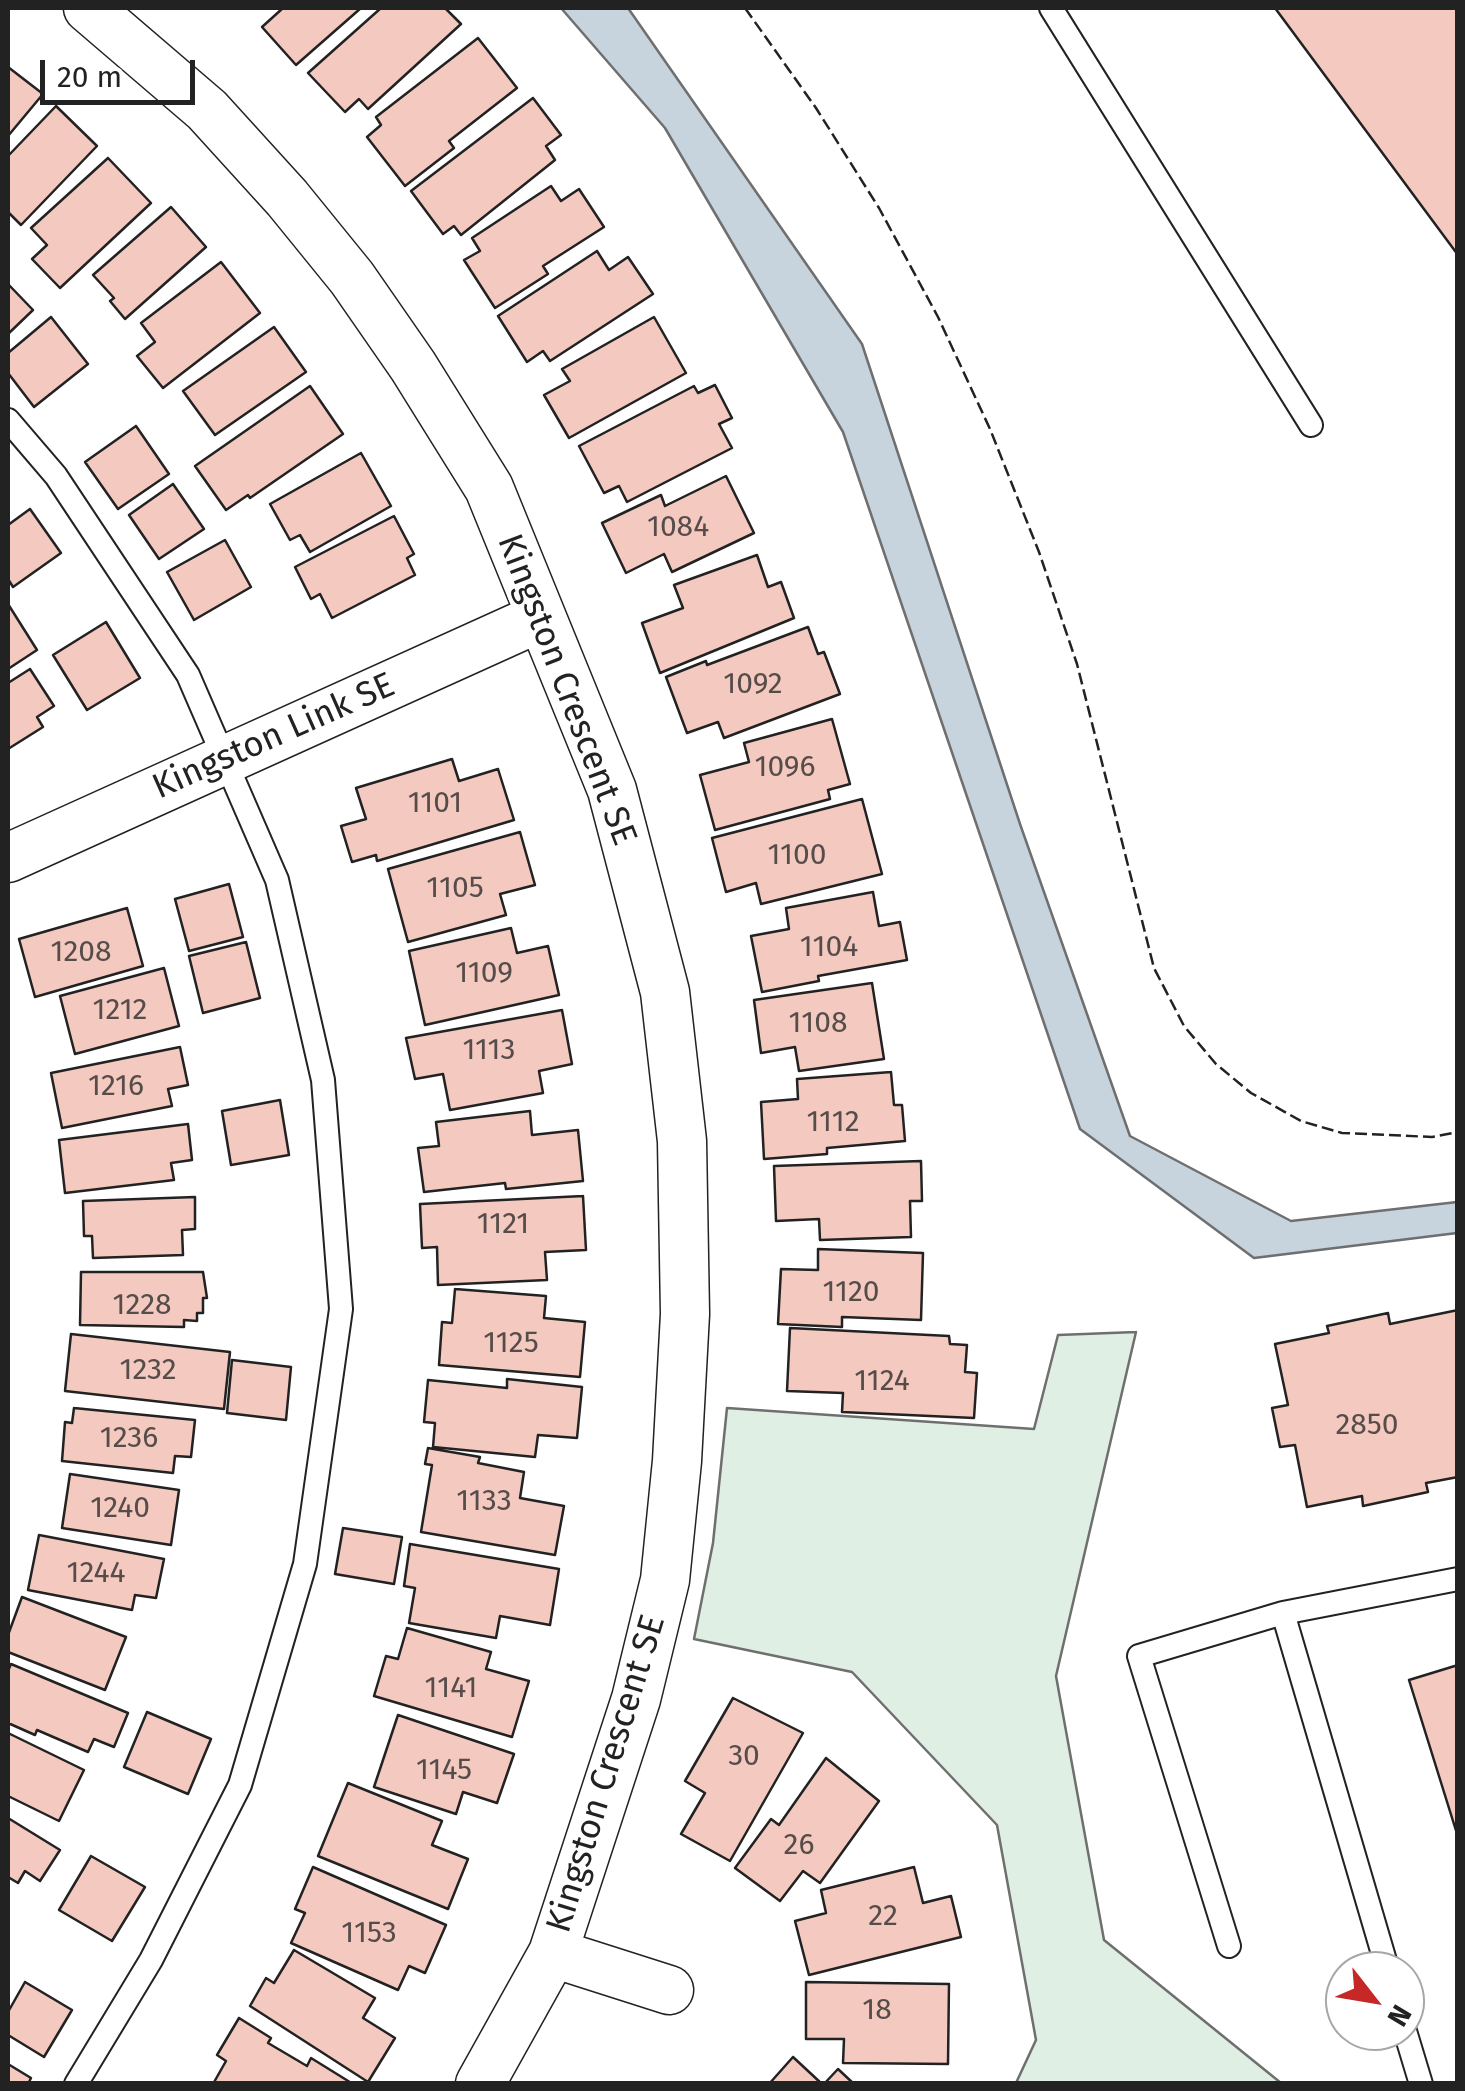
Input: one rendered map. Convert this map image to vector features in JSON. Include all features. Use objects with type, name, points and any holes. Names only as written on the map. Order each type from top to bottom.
[{"type":"street","name":"Kingston Crescent SE","points":[[88,8],[207,110],[287,198],[352,278],[413,366],[488,488],[612,790],[665,992],[682,1141],[686,1314],[677,1461],[664,1580],[636,1699],[553,1953],[480,2084]]},
{"type":"street","name":"Kingston Link SE","points":[[8,858],[541,617]]},
{"type":"street","points":[[553,1953],[670,1990]]},
{"type":"lane","points":[[1051,8],[1311,425]]},
{"type":"lane","points":[[8,420],[56,476],[188,675],[277,880],[323,1080],[341,1308],[306,1564],[240,1785],[151,1960],[76,2084]]},
{"type":"lane","points":[[1229,1946],[1139,1656],[1283,1612],[1458,1579]]},
{"type":"lane","points":[[1283,1612],[1382,1951]]},
{"type":"lane","points":[[1411,2051],[1421,2084]]},
{"type":"green space","points":[[1136,1332],[1056,1676],[1104,1940],[1281,2083],[1016,2083],[1036,2040],[997,1825],[852,1672],[694,1639],[713,1543],[727,1408],[1034,1429],[1058,1335]]},
{"type":"shaded area","points":[[561,8],[628,8],[862,344],[1020,824],[1130,1136],[1291,1221],[1457,1202],[1457,1233],[1254,1258],[1080,1129],[843,432],[665,128]]},
{"type":"building","points":[[283,8],[361,8],[296,65],[262,27]]},
{"type":"building","points":[[381,8],[445,8],[461,24],[368,109],[359,99],[345,112],[308,73]]},
{"type":"building","points":[[1275,8],[1458,8],[1458,255]]},
{"type":"building","points":[[478,38],[517,88],[449,141],[454,148],[405,186],[367,137],[381,125],[376,117]]},
{"type":"building","points":[[8,67],[43,94],[8,136]]},
{"type":"building","points":[[533,98],[561,135],[546,146],[555,160],[461,235],[454,226],[443,234],[411,191]]},
{"type":"building","points":[[56,106],[97,146],[21,225],[8,212],[8,156]]},
{"type":"building","points":[[108,158],[151,203],[60,288],[32,259],[47,245],[31,228]]},
{"type":"building","points":[[551,186],[561,201],[579,189],[604,227],[543,266],[548,274],[495,308],[464,260],[480,251],[472,238]]},
{"type":"building","points":[[171,207],[206,247],[125,319],[110,301],[114,298],[93,275]]},
{"type":"building","points":[[597,251],[609,270],[628,257],[653,294],[550,361],[543,351],[527,362],[498,316]]},
{"type":"building","points":[[221,262],[260,313],[163,388],[137,356],[155,342],[141,323]]},
{"type":"building","points":[[8,284],[33,310],[8,334]]},
{"type":"building","points":[[51,317],[88,364],[34,407],[8,373],[8,353]]},
{"type":"building","points":[[654,317],[686,373],[569,438],[544,395],[570,381],[562,369]]},
{"type":"building","points":[[274,327],[306,372],[215,435],[183,391]]},
{"type":"building","points":[[715,385],[732,418],[719,424],[732,448],[627,502],[619,486],[604,493],[579,446],[694,386],[698,393]]},
{"type":"building","points":[[310,386],[343,434],[250,498],[248,495],[226,510],[195,466]]},
{"type":"building","points":[[136,426],[169,474],[118,509],[85,462]]},
{"type":"building","points":[[361,453],[391,506],[310,552],[300,535],[290,540],[270,504]]},
{"type":"building","points":[[726,476],[754,533],[672,572],[664,554],[626,573],[602,523],[661,495],[665,506]]},
{"type":"building","points":[[173,484],[204,529],[159,559],[129,515]]},
{"type":"building","points":[[30,509],[61,553],[13,587],[8,579],[8,525]]},
{"type":"building","points":[[394,516],[414,554],[407,558],[415,575],[332,618],[320,594],[311,599],[295,567]]},
{"type":"building","points":[[225,540],[251,587],[194,620],[167,572]]},
{"type":"building","points":[[757,555],[768,587],[781,582],[794,618],[660,673],[642,623],[683,608],[674,585]]},
{"type":"building","points":[[8,604],[37,650],[8,669]]},
{"type":"building","points":[[106,622],[140,678],[87,710],[53,655]]},
{"type":"building","points":[[808,627],[818,654],[824,652],[840,694],[724,738],[718,722],[687,733],[666,677]]},
{"type":"building","points":[[30,669],[54,706],[37,717],[43,727],[8,749],[8,683]]},
{"type":"building","points":[[832,719],[850,784],[828,790],[830,799],[715,830],[700,775],[749,762],[744,743]]},
{"type":"building","points":[[452,759],[459,781],[498,769],[514,820],[377,861],[376,855],[352,862],[341,826],[366,819],[356,788]]},
{"type":"building","points":[[862,799],[882,874],[761,904],[756,883],[726,892],[712,838]]},
{"type":"building","points":[[520,832],[535,885],[500,894],[506,915],[408,942],[388,869]]},
{"type":"building","points":[[229,884],[243,937],[189,951],[175,899]]},
{"type":"building","points":[[873,892],[879,926],[900,922],[907,960],[818,976],[819,981],[762,992],[751,936],[789,929],[786,908]]},
{"type":"building","points":[[127,908],[143,966],[35,997],[19,939]]},
{"type":"building","points":[[511,928],[517,953],[548,946],[559,995],[425,1025],[409,951]]},
{"type":"building","points":[[246,942],[260,998],[203,1013],[189,956]]},
{"type":"building","points":[[164,968],[179,1026],[75,1054],[60,996]]},
{"type":"building","points":[[872,983],[884,1059],[799,1071],[795,1047],[761,1053],[754,1000]]},
{"type":"building","points":[[562,1010],[572,1064],[539,1071],[543,1093],[450,1110],[443,1074],[415,1079],[406,1038]]},
{"type":"building","points":[[180,1047],[188,1085],[168,1089],[172,1106],[62,1128],[51,1073]]},
{"type":"building","points":[[891,1072],[894,1105],[902,1105],[905,1141],[827,1148],[827,1154],[764,1159],[761,1102],[798,1099],[797,1079]]},
{"type":"building","points":[[280,1100],[289,1155],[231,1165],[222,1111]]},
{"type":"building","points":[[530,1111],[532,1135],[578,1130],[583,1181],[506,1189],[505,1183],[424,1192],[418,1148],[439,1146],[436,1122]]},
{"type":"building","points":[[188,1124],[192,1160],[171,1163],[174,1180],[65,1193],[59,1140]]},
{"type":"building","points":[[921,1161],[922,1201],[910,1201],[911,1237],[820,1240],[819,1219],[776,1221],[774,1166]]},
{"type":"building","points":[[583,1196],[586,1250],[545,1252],[547,1280],[438,1285],[437,1247],[422,1248],[420,1204]]},
{"type":"building","points":[[195,1197],[195,1229],[182,1230],[183,1255],[93,1258],[92,1236],[84,1236],[83,1201]]},
{"type":"building","points":[[818,1249],[923,1253],[921,1320],[842,1317],[842,1327],[778,1324],[781,1269],[818,1270]]},
{"type":"building","points":[[81,1272],[203,1272],[207,1298],[203,1298],[203,1313],[197,1313],[197,1321],[184,1320],[184,1327],[80,1325]]},
{"type":"building","points":[[455,1289],[546,1296],[544,1318],[585,1322],[580,1377],[439,1365],[442,1322],[452,1323]]},
{"type":"building","points":[[1458,1310],[1458,1477],[1426,1483],[1428,1492],[1363,1506],[1362,1496],[1307,1507],[1295,1445],[1280,1447],[1272,1408],[1288,1405],[1275,1344],[1329,1333],[1327,1326],[1388,1313],[1390,1324]]},
{"type":"building","points":[[790,1328],[949,1336],[950,1344],[967,1345],[965,1372],[977,1373],[974,1418],[842,1412],[843,1393],[787,1391]]},
{"type":"building","points":[[71,1334],[230,1352],[224,1409],[65,1391]]},
{"type":"building","points":[[232,1360],[291,1367],[286,1420],[227,1413]]},
{"type":"building","points":[[507,1379],[582,1387],[577,1438],[538,1435],[535,1457],[433,1447],[435,1423],[424,1422],[428,1380],[507,1388]]},
{"type":"building","points":[[74,1408],[195,1420],[191,1457],[175,1456],[173,1473],[62,1461],[65,1422],[72,1423]]},
{"type":"building","points":[[428,1448],[480,1457],[478,1463],[524,1472],[520,1498],[564,1506],[555,1555],[421,1532],[432,1465],[425,1464]]},
{"type":"building","points":[[70,1474],[179,1490],[171,1545],[62,1528]]},
{"type":"building","points":[[343,1528],[402,1537],[394,1584],[335,1574]]},
{"type":"building","points":[[39,1535],[164,1559],[156,1598],[135,1595],[132,1610],[28,1590]]},
{"type":"building","points":[[410,1544],[559,1569],[550,1625],[500,1616],[496,1638],[409,1623],[415,1588],[404,1586]]},
{"type":"building","points":[[22,1597],[126,1637],[105,1690],[8,1652],[8,1635]]},
{"type":"building","points":[[407,1628],[491,1652],[486,1669],[529,1681],[512,1737],[374,1696],[386,1656],[398,1659]]},
{"type":"building","points":[[11,1664],[128,1713],[114,1747],[94,1739],[88,1752],[37,1730],[35,1735],[8,1723]]},
{"type":"building","points":[[1458,1665],[1458,1837],[1409,1680]]},
{"type":"building","points":[[733,1698],[803,1733],[730,1861],[681,1834],[705,1793],[685,1781]]},
{"type":"building","points":[[147,1712],[211,1739],[188,1794],[124,1767]]},
{"type":"building","points":[[398,1715],[514,1754],[497,1803],[463,1792],[456,1814],[374,1787]]},
{"type":"building","points":[[8,1733],[84,1770],[59,1821],[8,1796]]},
{"type":"building","points":[[826,1758],[879,1801],[820,1883],[803,1871],[780,1901],[735,1868],[771,1819],[779,1825]]},
{"type":"building","points":[[348,1783],[442,1821],[432,1845],[468,1859],[448,1909],[318,1856]]},
{"type":"building","points":[[8,1818],[60,1850],[40,1881],[25,1871],[18,1883],[8,1877]]},
{"type":"building","points":[[91,1856],[145,1887],[112,1941],[59,1910]]},
{"type":"building","points":[[313,1867],[446,1925],[425,1973],[409,1966],[398,1990],[291,1943],[305,1913],[295,1909]]},
{"type":"building","points":[[914,1867],[923,1903],[951,1896],[961,1937],[809,1975],[795,1921],[826,1913],[821,1890]]},
{"type":"building","points":[[294,1950],[375,1998],[363,2018],[395,2038],[368,2082],[250,2006],[266,1978],[274,1983]]},
{"type":"building","points":[[25,1982],[72,2010],[44,2057],[8,2035],[8,2012]]},
{"type":"building","points":[[806,1982],[949,1984],[948,2064],[843,2063],[844,2039],[806,2039]]},
{"type":"building","points":[[239,2018],[271,2038],[268,2043],[307,2066],[311,2058],[353,2084],[213,2084],[226,2061],[217,2055]]},
{"type":"building","points":[[793,2057],[822,2084],[769,2084]]},
{"type":"building","points":[[8,2064],[31,2078],[28,2084],[8,2084]]},
{"type":"building","points":[[838,2069],[854,2084],[824,2084]]},
{"type":"fence","points":[[745,8],[816,108],[879,208],[938,317],[990,429],[1039,552],[1077,664],[1154,968],[1184,1026],[1216,1064],[1251,1093],[1301,1121],[1342,1133],[1432,1137],[1458,1132]]}]
